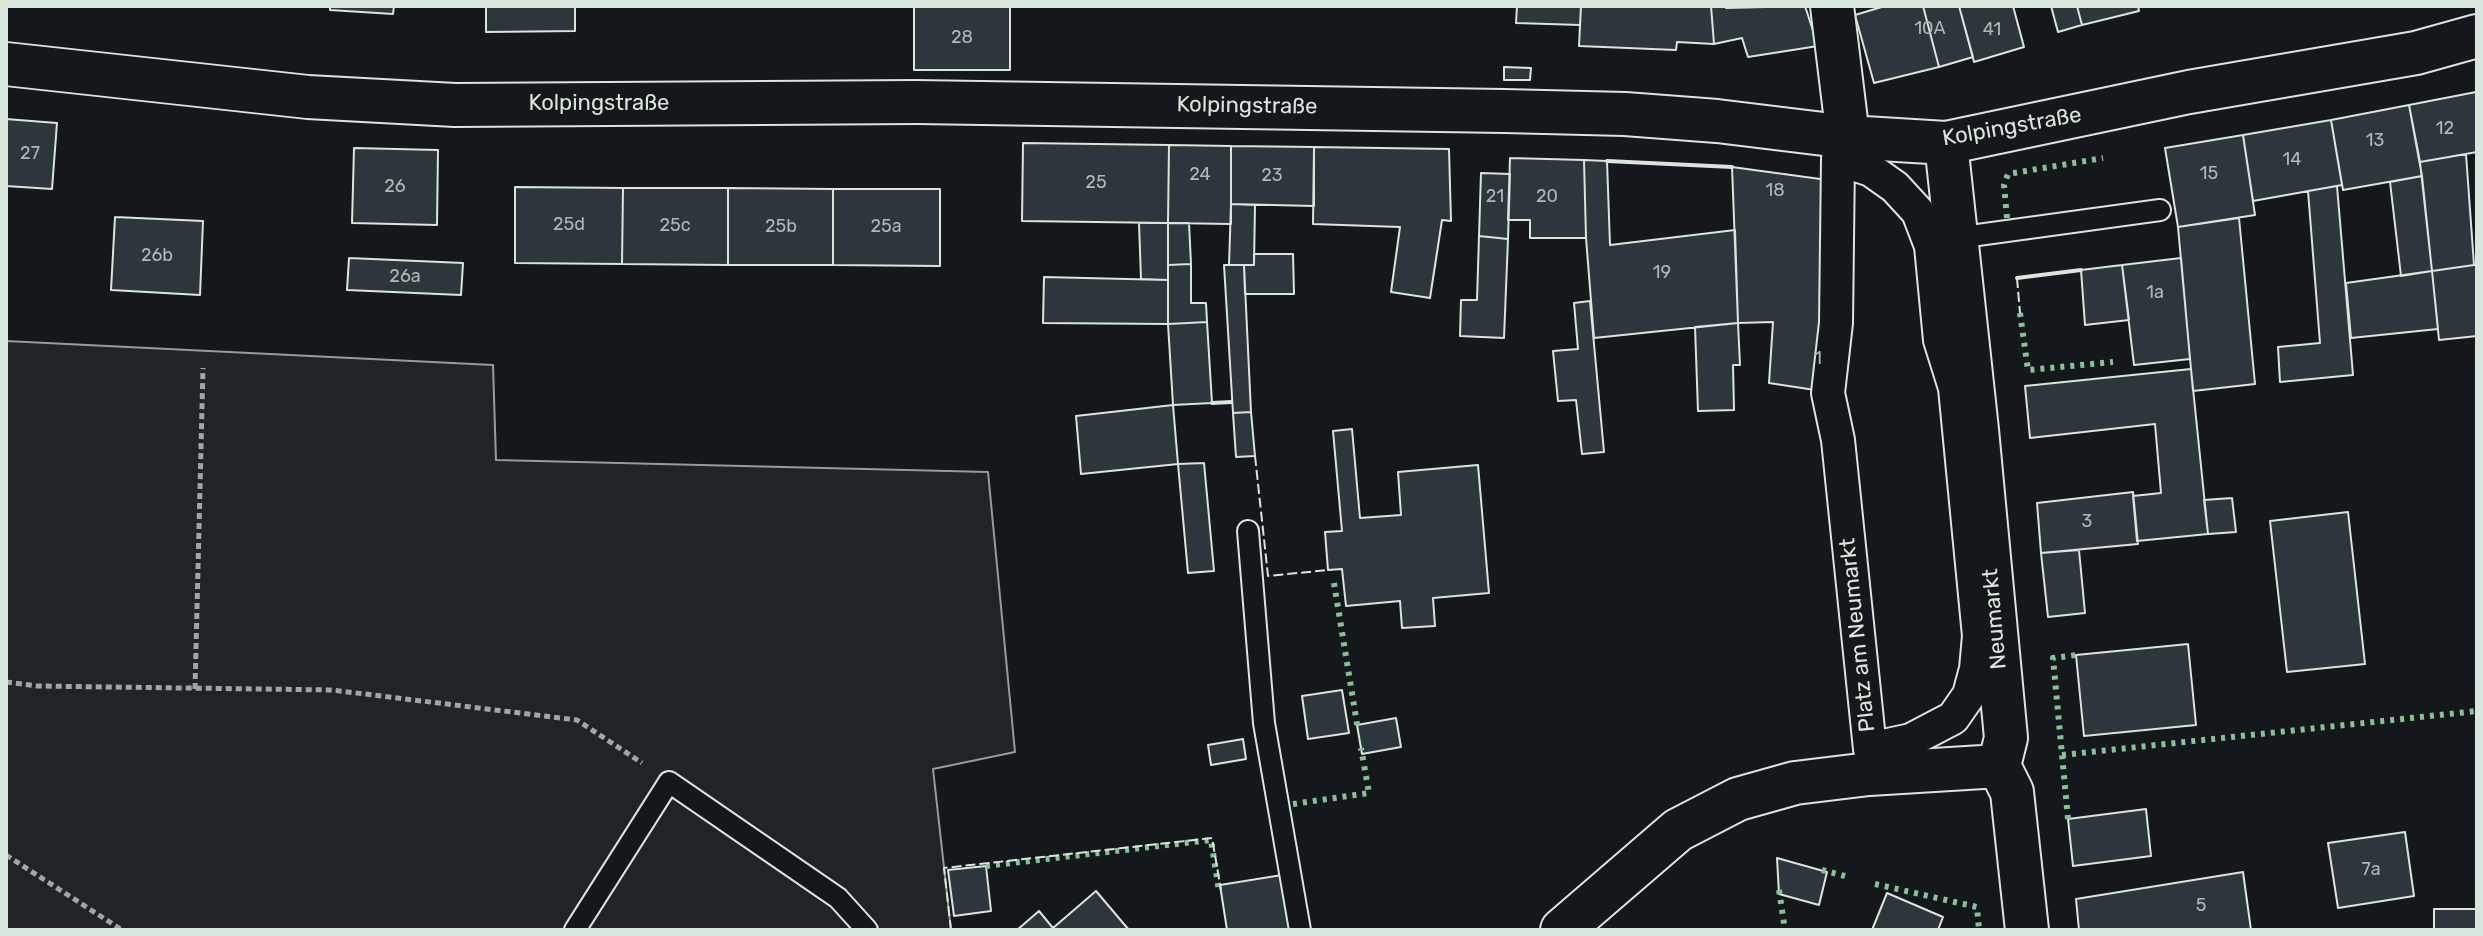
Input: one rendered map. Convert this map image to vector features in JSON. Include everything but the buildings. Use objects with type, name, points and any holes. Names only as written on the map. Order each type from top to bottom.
[{"type":"street","points":[[1832,6],[1848,137]]},
{"type":"street","name":"Kolpingstraße","points":[[6,64],[308,97],[455,105],[916,102],[1489,110],[1625,114],[1717,121],[1848,137],[1946,143],[2189,92],[2416,53],[2477,36]]},
{"type":"street","name":"Neumarkt","points":[[1946,143],[2006,738],[1999,766]]},
{"type":"street","name":"Platz am Neumarkt","points":[[1838,159],[1871,170],[1895,187],[1918,212],[1931,246],[1940,340],[1955,388],[1979,636],[1976,669],[1969,695],[1953,718],[1911,740],[1870,749],[1838,440],[1828,393],[1836,323],[1836,180],[1838,159]]},
{"type":"street","points":[[1562,930],[1678,830],[1738,799],[1795,783],[1869,774],[1999,766],[2012,792],[2027,930]]},
{"type":"lane","points":[[1956,238],[2160,210]]},
{"type":"lane","points":[[1248,531],[1264,723],[1300,930]]},
{"type":"lane","points":[[575,930],[669,782],[838,898],[867,930]]},
{"type":"path","points":[[195,689],[203,368]]},
{"type":"path","points":[[6,682],[37,686],[332,690],[577,720],[669,782]]},
{"type":"path","points":[[6,855],[122,930]]},
{"type":"shaded area","points":[[6,341],[493,365],[496,460],[988,472],[1015,752],[933,769],[951,930],[6,930]]},
{"type":"hedge","points":[[2007,218],[2004,185],[2008,174],[2103,158]]},
{"type":"hedge","points":[[2020,313],[2028,370],[2113,362]]},
{"type":"hedge","points":[[1334,583],[1358,730]]},
{"type":"hedge","points":[[2068,819],[2053,658],[2076,655]]},
{"type":"hedge","points":[[2062,755],[2477,711]]},
{"type":"hedge","points":[[1293,804],[1369,793],[1361,748]]},
{"type":"hedge","points":[[986,866],[1211,840],[1219,891]]},
{"type":"hedge","points":[[1822,870],[1845,876]]},
{"type":"hedge","points":[[1875,884],[1977,907],[1979,930]]},
{"type":"hedge","points":[[1779,890],[1785,930]]},
{"type":"fence","points":[[2017,278],[2020,313]]},
{"type":"fence","points":[[1255,456],[1268,576],[1328,570]]},
{"type":"fence","points":[[951,930],[944,868],[1212,838],[1221,890]]},
{"type":"wall","points":[[1607,161],[1732,167]]},
{"type":"wall","points":[[2017,278],[2081,270]]},
{"type":"wall","points":[[1212,403],[1231,402]]}]
